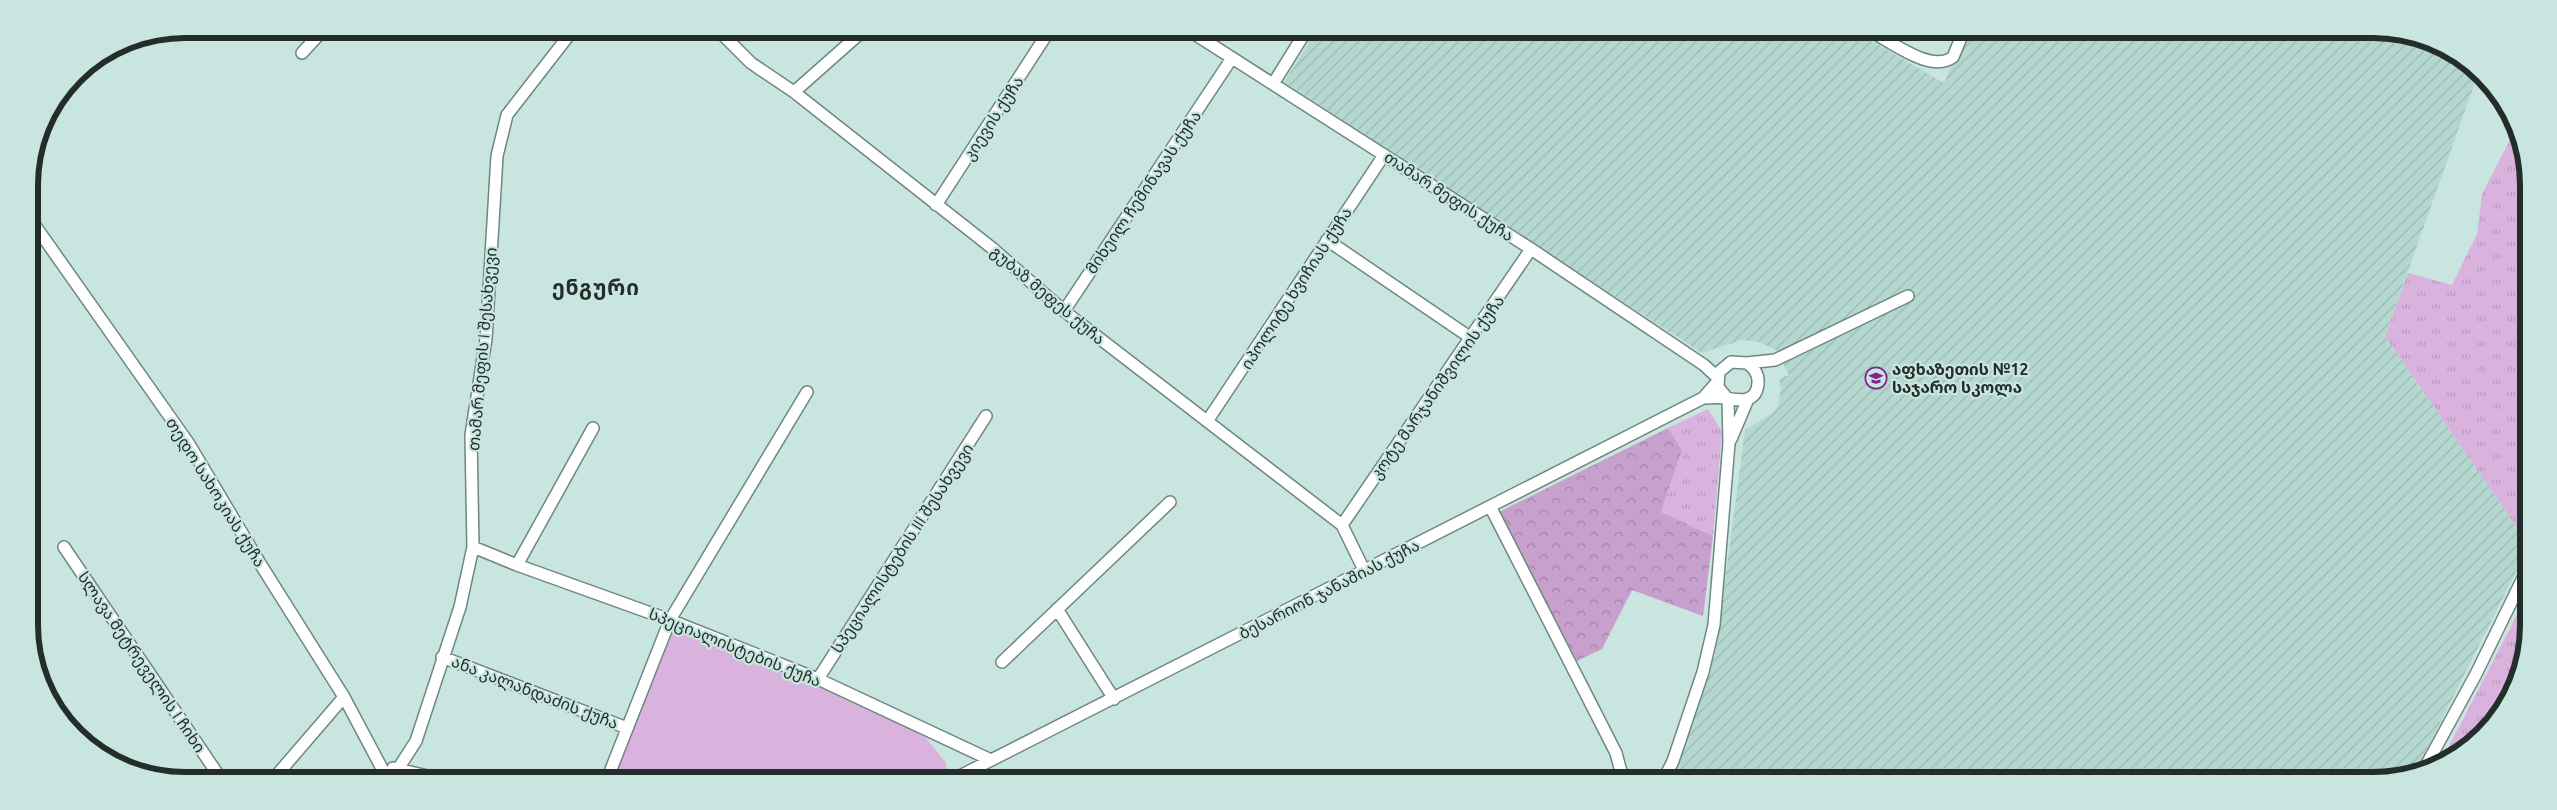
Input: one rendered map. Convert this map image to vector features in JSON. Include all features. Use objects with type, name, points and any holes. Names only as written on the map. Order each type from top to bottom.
[{"type":"street","points":[[302,53],[316,38]]},
{"type":"street","name":"თამარ მეფის I შესახვევი","points":[[398,769],[416,740],[460,607],[473,546],[471,435],[486,339],[497,156],[506,115],[567,38]]},
{"type":"street","name":"გუბაზ მეფეს ქუჩა","points":[[726,38],[751,63],[794,92],[992,248],[1064,311],[1342,525],[1364,570]]},
{"type":"street","points":[[794,92],[855,38]]},
{"type":"street","name":"კიევის ქუჩა","points":[[936,205],[1044,38]]},
{"type":"street","name":"თამარ მეფის ქუჩა","points":[[1201,38],[1531,249],[1704,365],[1718,380]]},
{"type":"street","points":[[1273,84],[1302,38]]},
{"type":"street","points":[[1883,38],[1924,60],[1937,63],[1953,57],[1962,38]]},
{"type":"street","name":"მიხეილ ჩემინავას ქუჩა","points":[[1064,311],[1232,58]]},
{"type":"street","name":"იპოლიტე ხვიჩიას ქუჩა","points":[[1208,420],[1384,155]]},
{"type":"street","name":"თედო სახოკიას ქუჩა","points":[[38,230],[189,444],[261,565],[344,697],[384,772]]},
{"type":"street","points":[[1327,240],[1470,338]]},
{"type":"street","name":"კოტე მარჯანიშვილის ქუჩა","points":[[1342,525],[1531,249]]},
{"type":"street","points":[[1704,365],[1775,360],[1908,296]]},
{"type":"street","points":[[1729,443],[1748,399],[1775,360]]},
{"type":"street","points":[[1703,398],[1718,380],[1722,368],[1731,362]]},
{"type":"street","points":[[1747,363],[1756,372],[1758,385]]},
{"type":"street","points":[[1668,772],[1673,761],[1709,651],[1715,620],[1729,443],[1727,399],[1720,391],[1718,380]]},
{"type":"street","points":[[610,772],[670,620],[807,392]]},
{"type":"street","points":[[1703,398],[1727,399],[1738,402],[1748,399]]},
{"type":"street","name":"ბესარიონ ჯანაშიას ქუჩა","points":[[970,772],[1364,570],[1491,508],[1703,398]]},
{"type":"street","name":"სპეციალისტების III შესახვევი","points":[[818,679],[986,416]]},
{"type":"street","points":[[517,565],[592,428]]},
{"type":"street","points":[[1002,662],[1170,502]]},
{"type":"street","points":[[1491,508],[1616,753],[1621,772]]},
{"type":"street","name":"სპეციალისტების ქუჩა","points":[[473,546],[517,565],[670,620],[818,679],[991,760]]},
{"type":"street","name":"სლავა მეტრეველის I ჩიხი","points":[[64,547],[216,772]]},
{"type":"street","points":[[2428,761],[2476,674],[2520,584]]},
{"type":"street","points":[[1057,610],[1114,699]]},
{"type":"street","name":"ანა კალანდაძის ქუჩა","points":[[442,657],[627,728]]},
{"type":"street","points":[[279,772],[344,697]]},
{"type":"street","points":[[381,765],[413,772]]},
{"type":"shaded area","points":[[1312,38],[1867,38],[1944,83],[1963,38],[2372,38],[2392,39],[2429,49],[2454,62],[2476,81],[2385,336],[2520,532],[2520,564],[2419,765],[2401,770],[2382,772],[1673,772],[1715,656],[1745,430],[1774,412],[1778,405],[1781,389],[1779,379],[1789,375],[1776,350],[1759,342],[1742,340],[1702,353],[1284,82]]},
{"type":"green space","points":[[2512,136],[2517,156],[2520,185],[2520,532],[2385,336],[2408,273],[2452,285],[2477,234],[2482,194]]},
{"type":"green space","points":[[1708,409],[1722,432],[1713,536],[1661,512],[1682,450],[1668,428]]},
{"type":"green space","points":[[1668,428],[1682,450],[1661,512],[1713,536],[1703,616],[1632,590],[1602,649],[1577,661],[1499,512]]},
{"type":"green space","points":[[2520,609],[2518,645],[2514,664],[2504,691],[2495,707],[2483,722],[2469,736],[2446,753]]},
{"type":"green space","points":[[676,628],[890,716],[926,738],[946,763],[947,771],[616,772],[671,630]]},
{"type":"place","name":"აფხაზეთის №12 საჯარო სკოლა","points":[[1876,378]]},
{"type":"district","name":"ენგური","points":[[596,288]]}]
